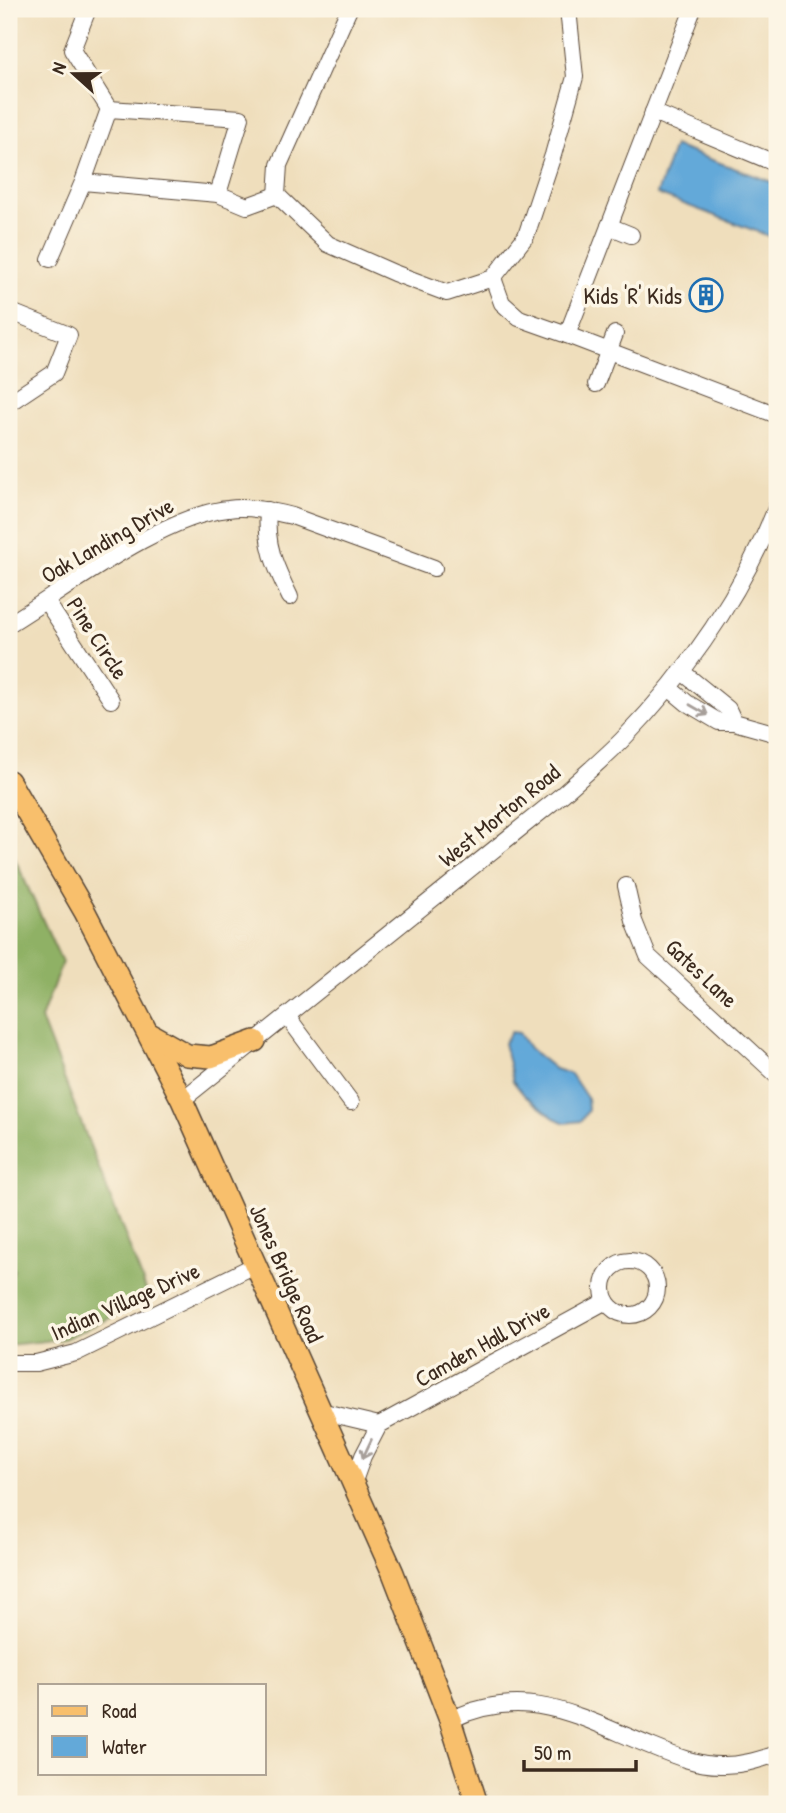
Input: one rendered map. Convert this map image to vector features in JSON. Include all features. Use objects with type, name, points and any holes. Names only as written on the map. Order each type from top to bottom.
[{"type":"main road","name":"Jones Bridge Road","points":[[9,781],[79,900],[182,1100],[393,1573],[450,1720],[477,1804]]},
{"type":"main road","points":[[148,1033],[187,1055],[211,1057],[255,1041]]},
{"type":"street","points":[[88,9],[72,50],[108,109]]},
{"type":"street","points":[[349,9],[279,165],[277,195],[328,244],[447,293],[493,278],[526,236],[575,77],[568,9]]},
{"type":"street","points":[[567,335],[693,9]]},
{"type":"street","points":[[50,259],[83,182],[108,109]]},
{"type":"street","points":[[108,109],[242,118],[218,194]]},
{"type":"street","points":[[653,112],[777,164]]},
{"type":"street","points":[[83,182],[218,194],[247,205],[277,195]]},
{"type":"street","points":[[609,226],[631,235]]},
{"type":"street","points":[[493,278],[502,303],[519,318],[777,415]]},
{"type":"street","points":[[9,311],[69,335],[54,373],[9,403]]},
{"type":"street","points":[[596,384],[615,334]]},
{"type":"street","name":"West Morton Road","points":[[182,1100],[563,794],[621,741],[669,688],[714,626],[751,563],[777,506]]},
{"type":"street","name":"Oak Landing Drive","points":[[9,624],[150,536],[209,512],[230,508],[268,510],[324,527],[434,568]]},
{"type":"street","points":[[268,510],[266,531],[273,562],[290,597]]},
{"type":"street","name":"Pine Circle","points":[[46,601],[111,700]]},
{"type":"street","points":[[681,671],[728,709],[734,722]]},
{"type":"street","points":[[669,688],[687,704],[719,722],[734,722],[777,734]]},
{"type":"street","name":"Gates Lane","points":[[626,886],[634,921],[648,956],[775,1069]]},
{"type":"street","points":[[287,1016],[351,1102]]},
{"type":"street","name":"Indian Village Drive","points":[[9,1363],[36,1363],[76,1353],[256,1265]]},
{"type":"street","name":"Camden Hall Drive","points":[[379,1425],[606,1301]]},
{"type":"street","points":[[320,1411],[379,1425],[363,1456],[353,1484]]},
{"type":"street","points":[[450,1720],[493,1704],[539,1704],[564,1711],[683,1759],[718,1765],[740,1764],[777,1754]]},
{"type":"green space","points":[[14,857],[62,962],[41,1019],[150,1300],[64,1339],[9,1345],[9,1283],[14,1270],[9,1267],[9,870]]},
{"type":"water","points":[[674,146],[777,184],[777,239],[657,194]]},
{"type":"water","points":[[511,1032],[519,1033],[529,1048],[555,1069],[571,1074],[587,1098],[588,1110],[581,1121],[565,1123],[554,1118],[525,1096],[513,1081],[504,1043]]},
{"type":"place","name":"Kids 'R' Kids","points":[[706,295]]}]
